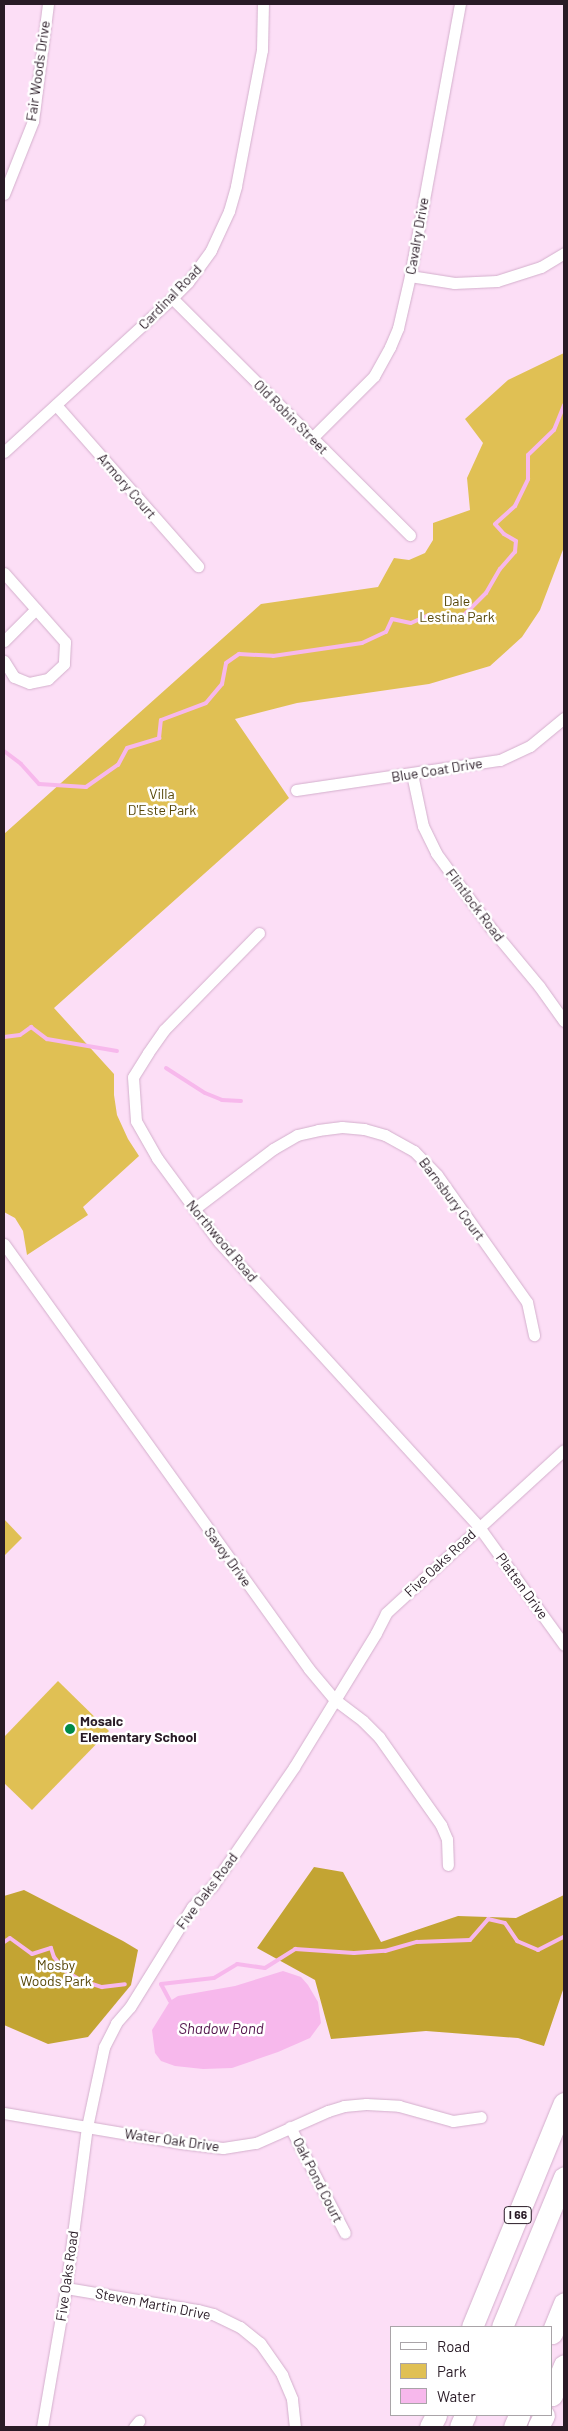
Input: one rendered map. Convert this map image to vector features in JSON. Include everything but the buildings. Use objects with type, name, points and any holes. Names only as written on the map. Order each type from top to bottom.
[{"type":"highway","name":"I 66","points":[[472,2326],[564,2103]]},
{"type":"highway","points":[[502,2326],[564,2176]]},
{"type":"highway","points":[[553,2331],[564,2302]]},
{"type":"highway","points":[[553,2392],[564,2365]]},
{"type":"street","name":"Fair Woods Drive","points":[[4,194],[33,121],[48,4]]},
{"type":"street","name":"Cardinal Road","points":[[4,452],[172,298],[204,262],[219,237],[230,211],[244,152],[262,50],[264,4]]},
{"type":"street","name":"Cavalry Drive","points":[[312,438],[364,388],[381,364],[398,328],[410,276],[460,4]]},
{"type":"street","points":[[410,276],[454,283],[497,281],[533,271],[564,253]]},
{"type":"street","name":"Old Robin Street","points":[[172,298],[410,535]]},
{"type":"street","name":"Armory Court","points":[[56,405],[198,566]]},
{"type":"street","points":[[4,573],[65,642],[64,664],[48,679],[29,683],[14,677],[4,661]]},
{"type":"street","points":[[4,641],[36,609]]},
{"type":"street","name":"Blue Coat Drive","points":[[296,790],[467,766],[509,757],[530,746],[564,718]]},
{"type":"street","name":"Flintlock Road","points":[[412,774],[423,826],[436,853],[490,927],[539,986],[564,1021]]},
{"type":"street","name":"Northwood Road","points":[[259,933],[164,1030],[133,1077],[136,1121],[157,1158],[219,1242],[478,1527]]},
{"type":"street","name":"Barnsbury Court","points":[[194,1209],[273,1149],[297,1135],[342,1127],[364,1129],[385,1135],[414,1151],[437,1175],[527,1302],[534,1335]]},
{"type":"street","name":"Savoy Drive","points":[[4,1244],[309,1669],[334,1699],[363,1721],[378,1737],[441,1825],[447,1839],[448,1865]]},
{"type":"street","name":"Five Oaks Road","points":[[42,2427],[66,2288],[87,2127],[104,2047],[116,2023],[130,2007],[192,1907],[213,1885],[294,1766],[376,1633],[386,1613],[564,1450]]},
{"type":"street","name":"Platten Drive","points":[[478,1527],[564,1645]]},
{"type":"street","name":"Water Oak Drive","points":[[4,2113],[223,2148],[256,2143],[328,2111],[366,2104],[399,2106],[452,2121],[481,2117]]},
{"type":"street","name":"Oak Pond Court","points":[[290,2127],[345,2233]]},
{"type":"street","name":"Steven Martin Drive","points":[[66,2288],[198,2310],[213,2314],[240,2327],[260,2343],[282,2375],[292,2399],[295,2427]]},
{"type":"green space","points":[[564,353],[564,547],[540,610],[522,637],[490,666],[429,684],[297,703],[235,719],[289,798],[54,1008],[114,1074],[114,1095],[117,1115],[128,1139],[139,1156],[83,1207],[88,1215],[27,1255],[23,1231],[15,1218],[4,1212],[4,834],[261,604],[378,587],[394,558],[409,560],[425,553],[433,540],[433,523],[470,510],[467,478],[483,443],[465,419],[508,380]]},
{"type":"green space","points":[[4,1519],[22,1538],[4,1556]]},
{"type":"green space","points":[[58,1681],[109,1731],[32,1810],[4,1783],[4,1737]]},
{"type":"green space","points":[[314,1867],[343,1872],[381,1942],[458,1916],[516,1918],[564,1895],[564,1987],[544,2046],[518,2038],[426,2031],[331,2039],[315,1980],[257,1948]]},
{"type":"green space","name":"Mosby Woods Park","points":[[24,1890],[138,1950],[131,1985],[88,2037],[48,2044],[4,2025],[4,1896]]},
{"type":"water","name":"Shadow Pond","points":[[283,1971],[301,1977],[318,2002],[321,2023],[310,2038],[278,2052],[232,2068],[203,2069],[175,2066],[161,2061],[155,2053],[152,2030],[170,2001],[178,1996],[235,1986]]},
{"type":"waterway","points":[[4,751],[21,764],[39,784],[86,787],[118,765],[127,748],[159,738],[161,720],[206,703],[222,684],[226,663],[239,654],[273,656],[362,643],[386,632],[392,619],[411,623],[429,615],[457,622],[486,593],[500,569],[515,552],[516,541],[504,534],[495,524],[515,506],[528,479],[528,455],[554,430],[564,405]]},
{"type":"waterway","points":[[4,1037],[20,1035],[31,1027],[47,1039],[117,1051]]},
{"type":"waterway","points":[[166,1068],[205,1093],[222,1100],[241,1101]]},
{"type":"waterway","points":[[170,2001],[161,1984],[214,1978],[237,1964],[265,1968],[295,1949],[354,1953],[385,1951],[417,1942],[470,1940],[488,1919],[505,1923],[517,1941],[538,1950],[564,1937]]},
{"type":"waterway","points":[[4,1942],[10,1938],[32,1954],[51,1948],[54,1957],[64,1970],[80,1980],[102,1987],[125,1984]]},
{"type":"place","name":"Mosaic Elementary School","points":[[70,1729]]},
{"type":"park label","name":"Dale Lestina Park","points":[[457,610]]},
{"type":"park label","name":"Villa D'Este Park","points":[[162,802]]}]
